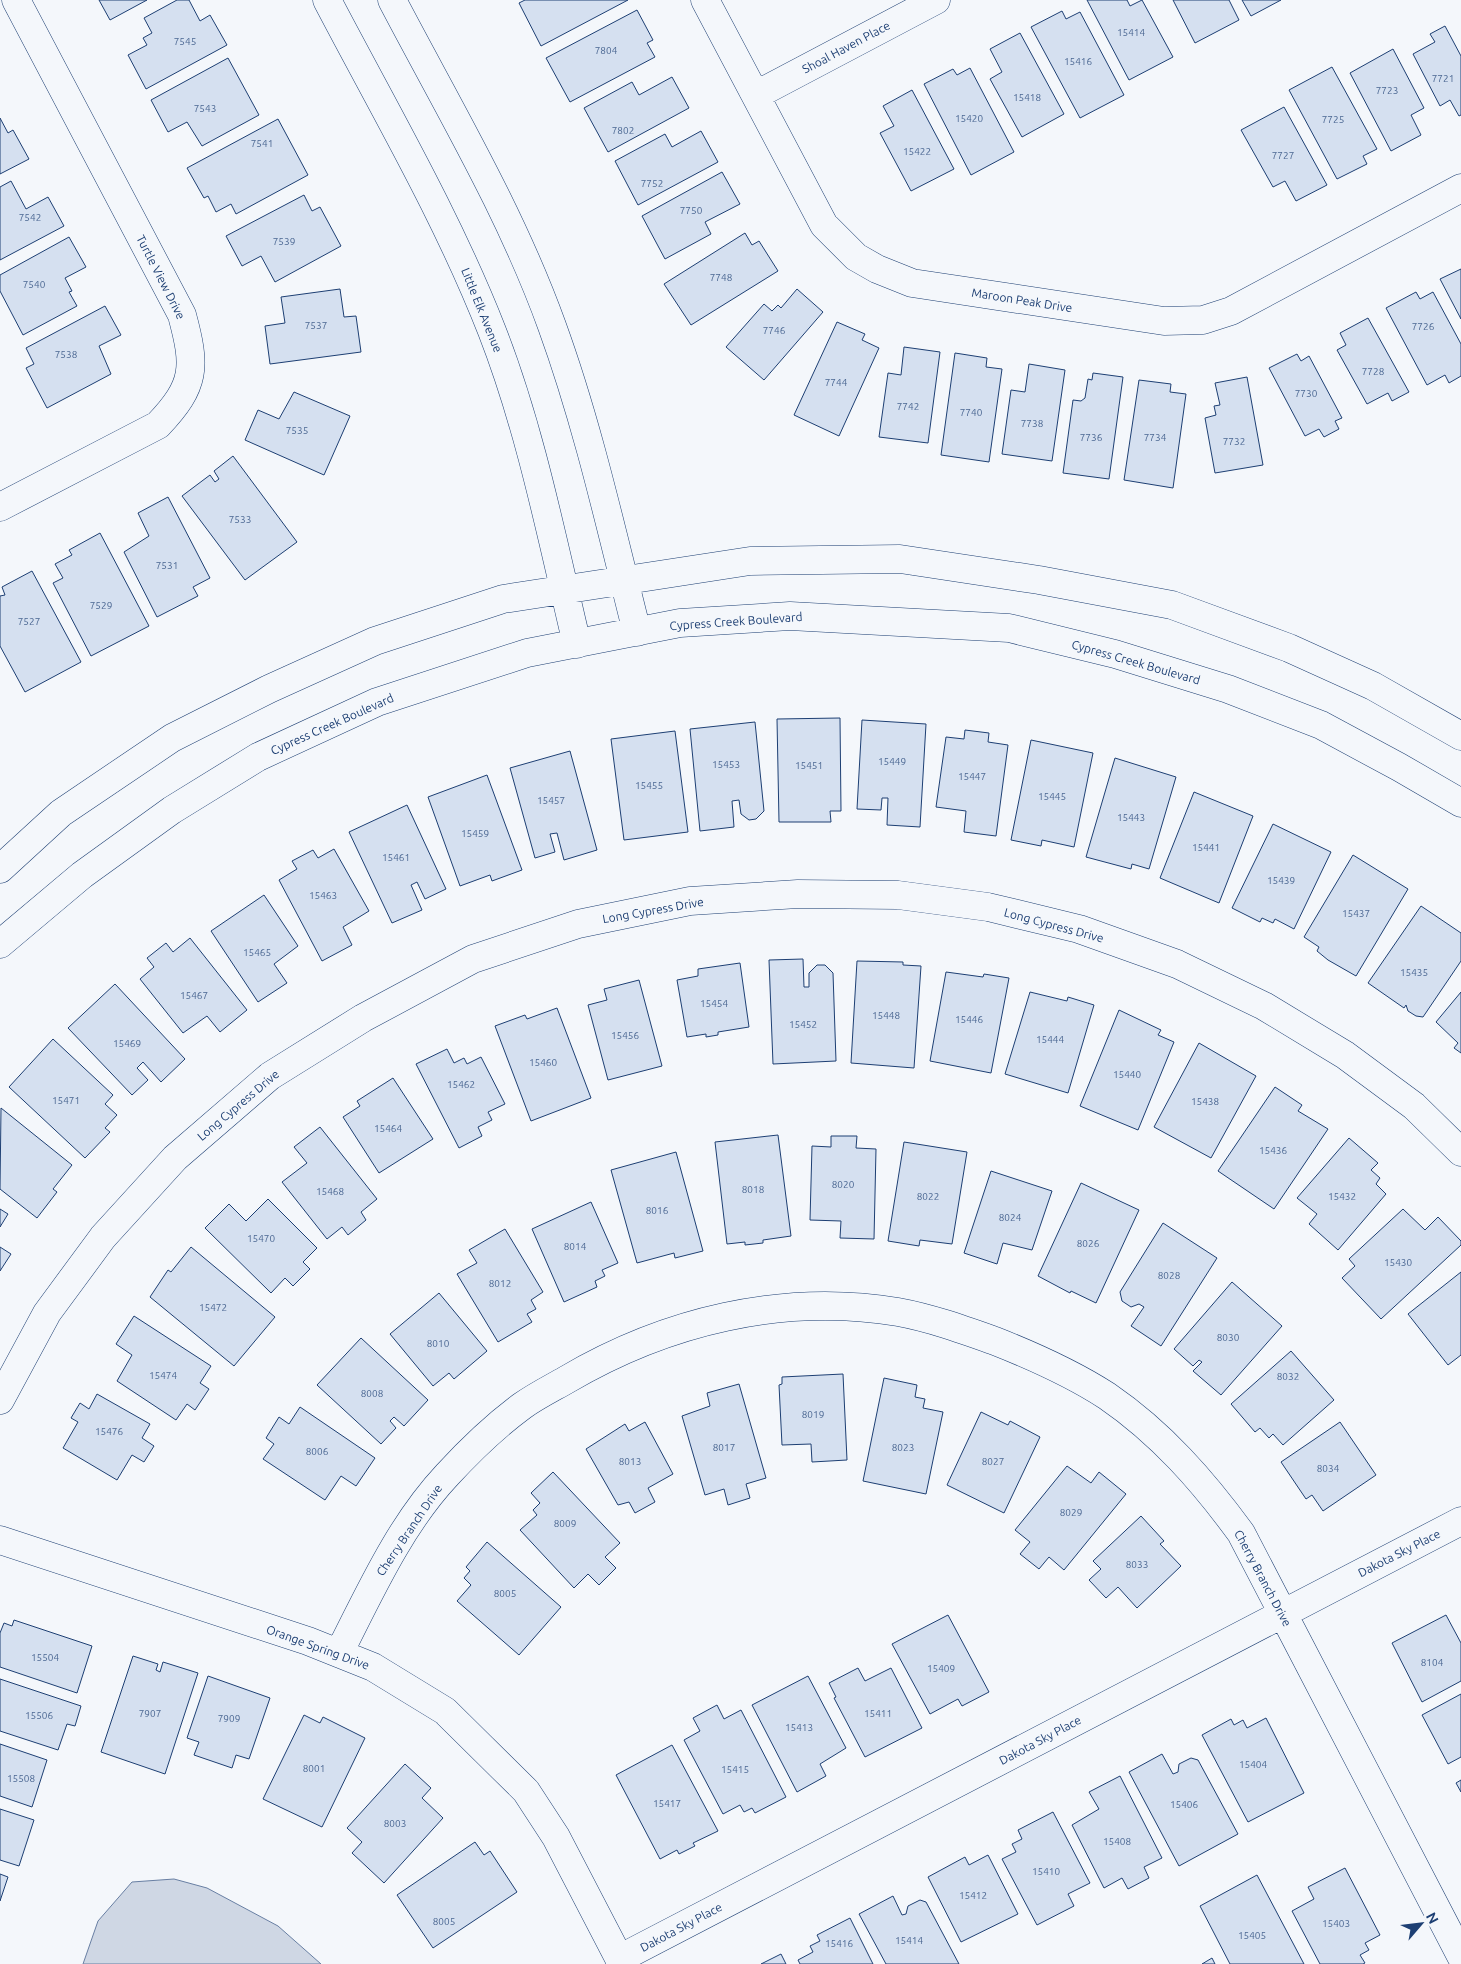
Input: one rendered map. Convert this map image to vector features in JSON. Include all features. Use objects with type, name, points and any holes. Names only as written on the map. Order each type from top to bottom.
[{"type":"street","name":"Turtle View Drive","points":[[0,506],[158,424],[178,404],[189,380],[192,352],[182,315],[16,0]]},
{"type":"street","name":"Little Elk Avenue","points":[[327,0],[449,232],[492,331],[524,424],[577,644]]},
{"type":"street","points":[[392,0],[508,221],[552,325],[582,419],[637,632]]},
{"type":"street","name":"Maroon Peak Drive","points":[[705,0],[824,225],[856,257],[877,269],[912,283],[1164,322],[1203,320],[1230,311],[1461,188]]},
{"type":"street","name":"Shoal Haven Place","points":[[756,95],[936,0]]},
{"type":"street","points":[[0,869],[62,814],[172,738],[268,689],[375,641],[503,599],[750,561],[900,559],[1049,582],[1172,605],[1271,642],[1373,686],[1461,736]]},
{"type":"street","name":"Cypress Creek Boulevard","points":[[0,944],[82,876],[165,815],[258,757],[377,702],[527,653],[680,624],[790,616],[1009,628],[1115,654],[1228,689],[1321,726],[1399,767],[1461,803]]},
{"type":"street","name":"Long Cypress Drive","points":[[0,1400],[47,1313],[102,1236],[175,1158],[270,1076],[363,1018],[473,959],[578,924],[690,901],[798,894],[898,895],[988,907],[1079,929],[1176,964],[1264,1006],[1345,1055],[1414,1106],[1461,1152]]},
{"type":"street","name":"Cherry Branch Drive","points":[[339,1654],[380,1571],[412,1521],[445,1477],[483,1439],[523,1405],[598,1360],[670,1330],[736,1313],[787,1307],[845,1307],[899,1312],[960,1328],[1031,1355],[1106,1396],[1154,1434],[1206,1486],[1241,1533],[1461,1956]]},
{"type":"street","name":"Dakota Sky Place","points":[[621,1961],[1461,1521]]},
{"type":"street","name":"Orange Spring Drive","points":[[0,1540],[373,1667],[445,1711],[526,1791],[556,1837],[621,1961]]},
{"type":"shaded area","points":[[174,1879],[207,1888],[278,1926],[321,1964],[83,1964],[98,1921],[132,1882]]},
{"type":"building","points":[[99,0],[147,0],[110,20]]},
{"type":"building","points":[[177,0],[189,0],[200,21],[210,15],[227,45],[146,89],[128,55],[147,45],[143,38],[152,33],[144,18]]},
{"type":"building","points":[[525,0],[628,0],[541,46],[519,3]]},
{"type":"building","points":[[1087,0],[1127,0],[1130,6],[1142,0],[1173,57],[1129,80]]},
{"type":"building","points":[[1173,0],[1229,0],[1239,20],[1195,43]]},
{"type":"building","points":[[1242,0],[1281,0],[1251,16]]},
{"type":"building","points":[[637,10],[653,40],[647,43],[655,57],[570,102],[546,58]]},
{"type":"building","points":[[1062,11],[1066,19],[1080,12],[1124,95],[1080,118],[1031,27]]},
{"type":"building","points":[[1445,26],[1461,56],[1461,115],[1459,116],[1450,100],[1440,106],[1413,54],[1435,42],[1430,34]]},
{"type":"building","points":[[1020,33],[1064,114],[1022,137],[990,79],[1002,72],[990,49]]},
{"type":"building","points":[[1393,49],[1424,108],[1411,115],[1421,135],[1391,151],[1350,73]]},
{"type":"building","points":[[228,58],[259,115],[202,146],[187,122],[168,132],[151,100]]},
{"type":"building","points":[[1332,67],[1377,149],[1363,156],[1367,164],[1337,179],[1289,90]]},
{"type":"building","points":[[970,68],[1014,152],[971,175],[924,84],[953,69],[957,75]]},
{"type":"building","points":[[672,77],[689,108],[608,152],[584,108],[632,82],[639,95]]},
{"type":"building","points":[[912,90],[954,169],[911,191],[880,133],[894,126],[883,106]]},
{"type":"building","points":[[1284,107],[1327,185],[1296,201],[1285,181],[1273,187],[1241,130]]},
{"type":"building","points":[[0,118],[8,133],[13,130],[29,159],[0,174]]},
{"type":"building","points":[[278,119],[308,175],[236,214],[231,204],[216,212],[208,196],[204,198],[187,168]]},
{"type":"building","points":[[701,131],[718,162],[638,205],[615,161],[665,134],[672,147]]},
{"type":"building","points":[[722,172],[740,204],[705,222],[711,234],[665,259],[642,216]]},
{"type":"building","points":[[11,181],[26,209],[48,197],[64,226],[0,260],[0,187]]},
{"type":"building","points":[[304,195],[312,211],[320,207],[341,246],[275,282],[261,256],[242,266],[226,236]]},
{"type":"building","points":[[745,233],[752,245],[759,241],[778,271],[691,325],[664,284]]},
{"type":"building","points":[[69,237],[86,267],[65,278],[72,291],[69,292],[77,306],[23,335],[0,291],[0,275]]},
{"type":"building","points":[[1461,269],[1461,319],[1440,279]]},
{"type":"building","points":[[340,289],[344,317],[356,316],[361,352],[270,364],[265,326],[285,323],[281,297]]},
{"type":"building","points":[[797,289],[823,312],[764,380],[726,347],[764,304],[772,311],[778,305],[781,308]]},
{"type":"building","points":[[1416,292],[1420,299],[1433,292],[1461,344],[1461,376],[1449,383],[1445,375],[1427,385],[1386,308]]},
{"type":"building","points":[[105,306],[121,335],[99,346],[111,374],[47,408],[26,368],[34,364],[26,348]]},
{"type":"building","points":[[1368,318],[1409,392],[1392,401],[1388,393],[1367,404],[1337,350],[1346,345],[1340,333]]},
{"type":"building","points":[[837,322],[865,334],[862,340],[879,348],[839,436],[794,415]]},
{"type":"building","points":[[904,347],[940,352],[928,443],[879,437],[888,373],[901,375]]},
{"type":"building","points":[[955,353],[987,358],[986,367],[1002,369],[989,462],[941,455]]},
{"type":"building","points":[[1297,354],[1301,361],[1309,356],[1342,418],[1335,421],[1339,429],[1324,437],[1319,429],[1305,436],[1269,368]]},
{"type":"building","points":[[1029,364],[1065,370],[1052,461],[1002,454],[1011,390],[1025,392]]},
{"type":"building","points":[[1093,373],[1123,377],[1109,479],[1063,473],[1073,400],[1081,401],[1085,398],[1088,379],[1092,380]]},
{"type":"building","points":[[1247,377],[1263,465],[1215,473],[1205,418],[1216,415],[1214,406],[1220,405],[1215,383]]},
{"type":"building","points":[[1139,380],[1171,384],[1170,392],[1186,394],[1173,488],[1124,480]]},
{"type":"building","points":[[294,392],[350,416],[324,475],[245,440],[258,410],[279,419]]},
{"type":"building","points":[[233,456],[297,542],[245,580],[182,496],[210,475],[215,482],[219,479],[214,471]]},
{"type":"building","points":[[168,497],[210,578],[193,587],[198,596],[157,617],[124,552],[149,536],[138,513]]},
{"type":"building","points":[[100,533],[149,626],[91,656],[53,583],[63,578],[55,564],[72,555],[69,550]]},
{"type":"building","points":[[32,571],[81,662],[25,692],[0,646],[0,596],[5,595],[2,587]]},
{"type":"building","points":[[840,718],[841,811],[830,811],[831,822],[779,822],[777,719]]},
{"type":"building","points":[[862,720],[926,724],[920,827],[887,825],[888,798],[882,798],[881,810],[857,809]]},
{"type":"building","points":[[755,722],[764,811],[756,819],[749,820],[741,814],[739,800],[732,801],[734,827],[700,831],[690,729]]},
{"type":"building","points":[[965,730],[989,733],[988,742],[1008,745],[996,836],[964,832],[966,811],[936,807],[946,737],[964,739]]},
{"type":"building","points":[[675,731],[688,832],[624,840],[611,739]]},
{"type":"building","points":[[1031,740],[1093,753],[1074,847],[1042,840],[1041,846],[1011,840]]},
{"type":"building","points":[[570,751],[597,850],[564,860],[557,833],[550,834],[555,852],[535,858],[510,768]]},
{"type":"building","points":[[1115,758],[1176,777],[1149,869],[1132,864],[1131,869],[1086,857]]},
{"type":"building","points":[[487,775],[522,870],[492,881],[490,875],[460,886],[428,797]]},
{"type":"building","points":[[1194,792],[1253,816],[1219,903],[1160,878]]},
{"type":"building","points":[[407,805],[446,889],[425,899],[417,882],[411,885],[422,910],[392,923],[349,832]]},
{"type":"building","points":[[1273,824],[1331,852],[1294,929],[1275,919],[1273,923],[1262,918],[1260,922],[1232,908]]},
{"type":"building","points":[[334,849],[369,911],[343,927],[352,945],[322,961],[279,880],[297,869],[292,861],[313,850],[318,858]]},
{"type":"building","points":[[1353,855],[1408,889],[1356,976],[1328,960],[1317,951],[1319,947],[1304,937]]},
{"type":"building","points":[[264,895],[298,946],[274,964],[287,983],[258,1002],[211,931]]},
{"type":"building","points":[[1421,906],[1461,933],[1461,961],[1423,1017],[1416,1016],[1408,1011],[1406,1005],[1404,1008],[1368,983]]},
{"type":"building","points":[[190,938],[247,1010],[220,1032],[207,1016],[183,1033],[140,979],[154,967],[147,958],[166,943],[173,952]]},
{"type":"building","points":[[803,959],[804,987],[809,987],[809,973],[817,965],[825,965],[833,973],[836,1061],[773,1064],[769,960]]},
{"type":"building","points":[[857,961],[903,962],[903,965],[921,966],[914,1068],[851,1063]]},
{"type":"building","points":[[740,963],[749,1027],[718,1032],[718,1035],[706,1037],[706,1034],[687,1037],[677,980],[698,976],[698,969]]},
{"type":"building","points":[[946,972],[983,977],[984,974],[1009,978],[991,1073],[930,1061]]},
{"type":"building","points":[[639,980],[662,1066],[608,1080],[588,1005],[607,1000],[604,989]]},
{"type":"building","points":[[115,984],[185,1059],[161,1082],[143,1062],[137,1068],[148,1080],[132,1095],[68,1028]]},
{"type":"building","points":[[1030,992],[1067,1001],[1068,997],[1094,1005],[1068,1093],[1005,1074]]},
{"type":"building","points":[[1461,992],[1461,1053],[1454,1048],[1458,1043],[1436,1022]]},
{"type":"building","points":[[557,1008],[591,1098],[531,1121],[495,1026],[525,1015],[527,1019]]},
{"type":"building","points":[[1119,1010],[1161,1030],[1158,1035],[1174,1042],[1138,1130],[1080,1106]]},
{"type":"building","points":[[53,1039],[113,1095],[105,1104],[117,1115],[105,1128],[110,1132],[85,1158],[9,1087]]},
{"type":"building","points":[[1199,1043],[1256,1076],[1211,1158],[1154,1127]]},
{"type":"building","points":[[447,1049],[454,1063],[464,1058],[467,1064],[481,1057],[505,1104],[488,1112],[492,1120],[478,1127],[482,1136],[459,1148],[416,1064]]},
{"type":"building","points":[[393,1078],[433,1139],[379,1173],[343,1117],[360,1106],[357,1101]]},
{"type":"building","points":[[1275,1087],[1302,1105],[1298,1111],[1328,1129],[1274,1209],[1218,1171]]},
{"type":"building","points":[[1,1108],[72,1165],[53,1189],[57,1192],[37,1218],[0,1189]]},
{"type":"building","points":[[320,1127],[377,1199],[361,1212],[366,1220],[348,1235],[342,1227],[327,1239],[282,1182],[307,1163],[294,1147]]},
{"type":"building","points":[[778,1135],[791,1236],[763,1240],[763,1243],[727,1244],[715,1142]]},
{"type":"building","points":[[831,1136],[857,1136],[856,1148],[876,1149],[874,1239],[840,1238],[841,1221],[810,1220],[812,1146],[831,1147]]},
{"type":"building","points":[[1349,1138],[1378,1163],[1371,1170],[1380,1178],[1376,1184],[1386,1194],[1338,1250],[1309,1224],[1317,1214],[1297,1198]]},
{"type":"building","points":[[904,1142],[967,1152],[952,1244],[920,1240],[919,1246],[888,1241]]},
{"type":"building","points":[[676,1152],[703,1251],[675,1258],[674,1253],[637,1263],[611,1170]]},
{"type":"building","points":[[991,1171],[1052,1191],[1032,1250],[1003,1243],[997,1264],[964,1253]]},
{"type":"building","points":[[1081,1183],[1139,1210],[1096,1303],[1071,1291],[1070,1293],[1038,1276]]},
{"type":"building","points":[[268,1199],[317,1248],[303,1262],[310,1269],[293,1286],[285,1278],[271,1293],[205,1228],[229,1204],[246,1221]]},
{"type":"building","points":[[591,1202],[618,1263],[602,1270],[605,1276],[595,1281],[597,1287],[564,1302],[532,1229]]},
{"type":"building","points":[[0,1209],[8,1214],[0,1227]]},
{"type":"building","points":[[1403,1209],[1425,1230],[1438,1217],[1461,1241],[1461,1245],[1381,1319],[1342,1278],[1355,1266],[1349,1259]]},
{"type":"building","points":[[1163,1223],[1217,1258],[1161,1346],[1131,1326],[1144,1307],[1139,1304],[1131,1307],[1122,1301],[1120,1292]]},
{"type":"building","points":[[505,1229],[543,1292],[531,1300],[536,1309],[527,1314],[532,1322],[498,1342],[457,1274],[477,1263],[469,1250]]},
{"type":"building","points":[[0,1247],[11,1254],[0,1271]]},
{"type":"building","points":[[191,1247],[275,1317],[234,1366],[150,1297],[168,1270],[171,1272]]},
{"type":"building","points":[[1461,1272],[1461,1355],[1448,1365],[1408,1314]]},
{"type":"building","points":[[1232,1282],[1282,1326],[1221,1395],[1193,1371],[1202,1362],[1199,1360],[1193,1366],[1174,1349]]},
{"type":"building","points":[[439,1293],[487,1351],[454,1379],[449,1373],[433,1386],[390,1334]]},
{"type":"building","points":[[134,1316],[211,1366],[200,1383],[209,1389],[195,1410],[187,1404],[176,1420],[117,1381],[132,1355],[116,1344]]},
{"type":"building","points":[[361,1338],[428,1400],[404,1426],[394,1417],[390,1421],[396,1428],[381,1444],[317,1385]]},
{"type":"building","points":[[1291,1351],[1334,1400],[1283,1445],[1273,1434],[1269,1438],[1260,1428],[1255,1432],[1231,1404]]},
{"type":"building","points":[[843,1374],[847,1460],[812,1462],[811,1444],[782,1445],[779,1385],[782,1384],[782,1377]]},
{"type":"building","points":[[884,1378],[917,1385],[915,1397],[925,1399],[923,1408],[943,1412],[926,1494],[863,1481]]},
{"type":"building","points":[[739,1384],[766,1478],[746,1484],[750,1498],[728,1505],[724,1489],[705,1495],[682,1416],[710,1406],[707,1393]]},
{"type":"building","points":[[97,1394],[150,1424],[142,1438],[154,1446],[144,1462],[132,1455],[117,1480],[63,1448],[78,1422],[71,1418],[80,1403],[89,1409]]},
{"type":"building","points":[[300,1407],[375,1458],[356,1486],[341,1476],[325,1500],[263,1459],[274,1444],[266,1438],[279,1417],[289,1424]]},
{"type":"building","points":[[981,1412],[1008,1425],[1010,1421],[1040,1437],[1004,1513],[947,1485]]},
{"type":"building","points":[[645,1422],[673,1474],[648,1488],[655,1502],[635,1513],[629,1502],[618,1505],[586,1449],[625,1424],[629,1431]]},
{"type":"building","points":[[1340,1422],[1376,1475],[1323,1511],[1312,1495],[1306,1499],[1281,1462]]},
{"type":"building","points":[[1067,1466],[1091,1483],[1099,1472],[1126,1494],[1064,1570],[1049,1557],[1039,1569],[1020,1554],[1030,1542],[1015,1530]]},
{"type":"building","points":[[553,1472],[620,1543],[605,1557],[616,1568],[599,1585],[588,1574],[574,1588],[520,1530],[537,1515],[533,1510],[540,1503],[531,1493]]},
{"type":"building","points":[[1141,1516],[1164,1541],[1160,1544],[1181,1566],[1137,1608],[1118,1587],[1106,1598],[1089,1580],[1101,1569],[1093,1561]]},
{"type":"building","points":[[487,1542],[561,1607],[519,1655],[457,1601],[471,1585],[464,1578],[470,1571],[466,1567]]},
{"type":"building","points":[[948,1615],[989,1692],[962,1706],[958,1699],[930,1714],[892,1644]]},
{"type":"building","points":[[1446,1615],[1461,1643],[1461,1681],[1422,1702],[1392,1643]]},
{"type":"building","points":[[14,1620],[92,1646],[77,1693],[0,1667],[0,1633],[4,1623],[12,1626]]},
{"type":"building","points":[[133,1656],[158,1664],[156,1670],[160,1672],[163,1662],[198,1673],[165,1774],[101,1752]]},
{"type":"building","points":[[858,1668],[865,1681],[891,1668],[922,1728],[865,1757],[834,1698],[836,1697],[829,1683]]},
{"type":"building","points":[[208,1676],[270,1698],[249,1759],[236,1755],[232,1768],[194,1755],[199,1742],[187,1738]]},
{"type":"building","points":[[808,1676],[846,1748],[820,1764],[826,1776],[797,1792],[752,1705]]},
{"type":"building","points":[[0,1679],[81,1706],[75,1726],[67,1724],[58,1750],[0,1731]]},
{"type":"building","points":[[1461,1694],[1461,1757],[1448,1764],[1422,1715]]},
{"type":"building","points":[[717,1705],[724,1719],[741,1710],[786,1797],[755,1813],[752,1808],[744,1812],[740,1805],[723,1814],[684,1740],[700,1731],[693,1718]]},
{"type":"building","points":[[304,1715],[320,1723],[323,1717],[365,1738],[322,1827],[263,1799]]},
{"type":"building","points":[[1266,1718],[1304,1793],[1248,1822],[1202,1735],[1231,1719],[1234,1725],[1243,1720],[1247,1728]]},
{"type":"building","points":[[0,1744],[47,1760],[32,1807],[0,1796]]},
{"type":"building","points":[[672,1745],[718,1831],[693,1843],[695,1846],[679,1854],[677,1850],[660,1859],[616,1775]]},
{"type":"building","points":[[1162,1754],[1173,1774],[1178,1772],[1179,1764],[1191,1758],[1198,1760],[1238,1834],[1179,1866],[1129,1772]]},
{"type":"building","points":[[405,1764],[431,1788],[422,1798],[443,1818],[384,1883],[352,1853],[362,1842],[347,1828]]},
{"type":"building","points":[[1120,1776],[1162,1858],[1144,1867],[1149,1878],[1128,1889],[1122,1878],[1104,1888],[1072,1825],[1099,1809],[1089,1792]]},
{"type":"building","points":[[1461,1780],[1461,1792],[1456,1783]]},
{"type":"building","points":[[0,1809],[34,1820],[19,1866],[0,1860]]},
{"type":"building","points":[[1053,1812],[1090,1883],[1068,1894],[1074,1906],[1037,1925],[1002,1859],[1016,1852],[1012,1844],[1022,1839],[1018,1830]]},
{"type":"building","points":[[475,1842],[484,1855],[490,1851],[517,1892],[433,1948],[397,1895]]},
{"type":"building","points":[[988,1855],[1018,1914],[961,1942],[928,1877],[965,1857],[969,1865]]},
{"type":"building","points":[[1345,1868],[1380,1935],[1365,1943],[1369,1950],[1360,1955],[1365,1963],[1363,1964],[1320,1964],[1292,1911],[1314,1899],[1308,1887]]},
{"type":"building","points":[[0,1874],[8,1877],[0,1901]]},
{"type":"building","points":[[1257,1875],[1304,1964],[1230,1964],[1200,1906]]},
{"type":"building","points":[[893,1896],[902,1915],[906,1914],[908,1906],[920,1900],[926,1902],[959,1964],[886,1964],[859,1914]]},
{"type":"building","points":[[850,1918],[873,1964],[800,1964],[798,1960],[813,1952],[810,1946],[820,1941],[817,1935]]},
{"type":"building","points":[[781,1954],[786,1964],[761,1964]]},
{"type":"building","points":[[1212,1958],[1215,1964],[1202,1964]]}]
